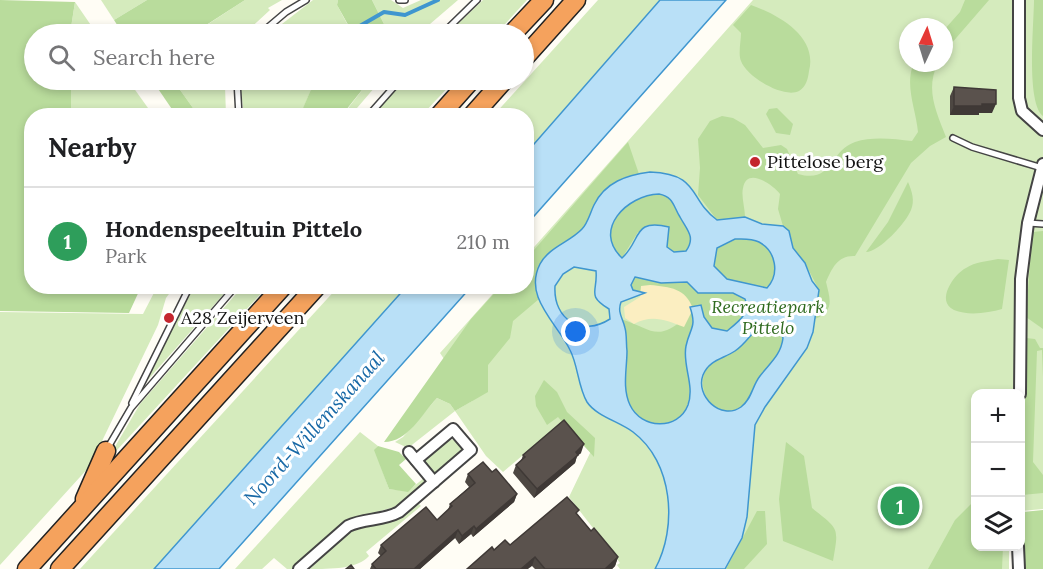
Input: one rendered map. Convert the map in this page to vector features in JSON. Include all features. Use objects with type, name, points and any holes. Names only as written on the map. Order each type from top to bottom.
[{"type":"highway","points":[[521,24],[544,0]]},
{"type":"highway","points":[[534,47],[576,0]]},
{"type":"highway","points":[[446,108],[462,90]]},
{"type":"highway","points":[[479,108],[495,90]]},
{"type":"highway","points":[[27,569],[276,294]]},
{"type":"highway","points":[[60,569],[309,294]]},
{"type":"highway","points":[[82,507],[92,479],[106,452]]},
{"type":"street","points":[[1019,0],[1019,98],[1022,111],[1043,130]]},
{"type":"street","points":[[1020,389],[1021,279],[1028,224],[1043,166]]},
{"type":"street","points":[[299,569],[348,526],[391,516],[434,482],[471,450],[453,429],[412,456],[434,482]]},
{"type":"street","points":[[1018,551],[1019,569]]},
{"type":"lane","points":[[272,24],[306,0]]},
{"type":"lane","points":[[399,0],[405,0]]},
{"type":"lane","points":[[452,24],[477,0]]},
{"type":"lane","points":[[238,90],[239,108]]},
{"type":"lane","points":[[375,108],[391,90]]},
{"type":"lane","points":[[953,138],[972,147],[1043,166]]},
{"type":"lane","points":[[1028,224],[1043,224]]},
{"type":"lane","points":[[106,452],[131,408],[186,294]]},
{"type":"lane","points":[[131,408],[229,294]]},
{"type":"green space","points":[[0,0],[75,2],[72,24],[24,24],[24,90],[71,90],[71,108],[24,108],[24,294],[138,294],[129,313],[0,311]]},
{"type":"green space","points":[[101,0],[147,0],[114,20]]},
{"type":"green space","points":[[147,0],[245,0],[208,24],[117,24],[114,20]]},
{"type":"green space","points":[[245,0],[282,0],[268,8],[270,10],[255,24],[208,24]]},
{"type":"green space","points":[[313,0],[338,0],[337,5],[347,24],[282,24]]},
{"type":"green space","points":[[338,0],[372,0],[384,24],[348,24],[337,5]]},
{"type":"green space","points":[[372,0],[391,0],[403,8],[421,0],[458,0],[430,24],[384,24]]},
{"type":"green space","points":[[483,0],[527,0],[505,24],[458,24]]},
{"type":"green space","points":[[598,0],[660,0],[534,144],[534,108],[500,108],[517,90],[534,90],[534,71]]},
{"type":"green space","name":"Recreatiepark Pittelo","points":[[753,0],[1043,0],[1043,509],[1025,511],[1025,389],[971,389],[971,551],[1009,551],[1009,569],[620,569],[617,565],[620,563],[569,497],[591,451],[561,423],[503,472],[486,456],[455,411],[472,401],[440,353],[493,294],[534,294],[534,247]]},
{"type":"green space","points":[[965,0],[989,0],[953,42],[953,20],[960,12]]},
{"type":"green space","points":[[1034,0],[1043,0],[1043,116],[1034,95],[1032,44]]},
{"type":"green space","points":[[75,2],[90,24],[72,24]]},
{"type":"green space","points":[[751,5],[784,21],[802,38],[808,48],[810,59],[808,77],[805,85],[799,91],[792,93],[775,89],[757,79],[744,67],[740,55],[741,33],[733,25]]},
{"type":"green space","points":[[911,72],[934,72],[932,82],[933,100],[946,137],[930,146],[911,163],[855,256],[840,260],[833,267],[826,282],[830,304],[826,312],[815,319],[819,290],[805,263],[793,248],[789,231],[783,226],[778,209],[780,194],[766,182],[749,178],[743,188],[745,217],[717,220],[698,195],[700,168],[698,139],[710,121],[722,116],[733,118],[745,125],[763,148],[781,145],[787,149],[798,174],[809,176],[818,174],[825,171],[840,152],[855,142],[876,139],[912,141],[918,132],[910,80]]},
{"type":"green space","points":[[71,90],[135,90],[148,108],[71,108]]},
{"type":"green space","points":[[159,90],[180,90],[193,108],[171,108]]},
{"type":"green space","points":[[180,90],[225,90],[226,108],[193,108]]},
{"type":"green space","points":[[311,90],[303,108],[243,108],[241,91]]},
{"type":"green space","points":[[311,90],[362,90],[348,108],[303,108]]},
{"type":"green space","points":[[362,90],[372,90],[357,108],[348,108]]},
{"type":"green space","points":[[396,90],[446,90],[429,108],[379,108]]},
{"type":"green space","points":[[777,108],[793,124],[790,135],[776,133],[766,114],[769,109]]},
{"type":"green space","points":[[628,142],[639,174],[625,177],[607,188],[594,205],[583,227],[546,257],[540,265],[536,274],[539,299],[513,321],[510,338],[488,365],[488,392],[455,411],[450,404],[437,398],[407,433],[393,441],[384,442],[471,319],[494,294],[534,294],[534,250]]},
{"type":"green space","points":[[908,182],[913,200],[908,216],[885,242],[866,252],[888,222]]},
{"type":"green space","points":[[659,194],[668,197],[672,202],[689,234],[689,246],[686,251],[674,252],[667,247],[667,237],[638,232],[622,258],[614,247],[611,236],[612,226],[617,216],[636,200]]},
{"type":"green space","points":[[1043,231],[1043,329],[1026,317],[1032,235],[1033,232]]},
{"type":"green space","points":[[735,239],[759,242],[769,251],[774,270],[766,288],[727,279],[714,266],[717,248]]},
{"type":"green space","points":[[998,259],[1009,260],[1002,309],[972,313],[960,312],[949,306],[946,300],[948,288],[961,271],[973,264]]},
{"type":"green space","points":[[635,277],[661,283],[687,282],[699,293],[733,293],[746,299],[744,314],[727,331],[712,329],[704,317],[701,305],[686,348],[690,390],[688,403],[684,412],[677,418],[660,424],[643,419],[630,406],[626,389],[626,344],[621,319],[648,330],[661,332],[668,330],[686,317],[645,293],[633,291],[631,285]]},
{"type":"green space","points":[[153,294],[169,294],[158,325],[90,466],[0,565],[0,312],[143,314]]},
{"type":"green space","points":[[190,294],[224,294],[146,382]]},
{"type":"green space","points":[[236,294],[261,294],[106,462],[140,404]]},
{"type":"green space","points":[[332,294],[401,294],[154,569],[80,569]]},
{"type":"green space","points":[[765,323],[778,329],[783,338],[777,354],[757,380],[741,407],[732,411],[723,411],[715,407],[709,401],[703,385],[708,367],[739,348]]},
{"type":"green space","points":[[1026,338],[1035,339],[1040,348],[1043,348],[1043,377],[1042,350],[1037,351],[1033,462],[1043,475],[1043,493],[1025,495],[1025,389]]},
{"type":"green space","points":[[544,380],[557,392],[567,412],[595,438],[594,457],[558,417],[547,425],[536,406],[535,396]]},
{"type":"green space","points":[[437,398],[450,404],[455,411],[408,448],[395,442],[403,437]]},
{"type":"green space","points":[[360,432],[378,446],[375,450],[389,489],[408,491],[424,478],[425,484],[398,506],[352,519],[296,569],[287,569],[274,558],[262,569],[235,569]]},
{"type":"green space","points":[[454,439],[462,447],[463,452],[438,473],[433,472],[426,464],[426,459],[448,441]]},
{"type":"green space","points":[[786,442],[804,456],[812,508],[835,530],[833,561],[783,541],[779,499]]},
{"type":"green space","points":[[378,446],[399,452],[406,459],[399,465],[416,484],[408,492],[389,489],[374,450]]},
{"type":"green space","points":[[418,503],[421,506],[366,552],[369,556],[358,564],[310,569],[350,531],[392,520]]},
{"type":"green space","points":[[971,504],[971,551],[1003,551],[1002,569],[928,569],[955,520]]},
{"type":"green space","points":[[1043,510],[1043,569],[1022,569],[1022,551],[1025,551],[1025,512]]},
{"type":"green space","points":[[757,511],[765,511],[767,544],[744,569],[726,569]]},
{"type":"sand","points":[[641,286],[671,288],[686,297],[693,309],[684,327],[665,320],[653,319],[634,324],[625,318],[624,307],[640,297]]},
{"type":"water","points":[[660,0],[726,0],[534,216],[534,144]]},
{"type":"water","points":[[650,172],[678,177],[692,189],[701,204],[717,220],[745,217],[762,224],[783,226],[789,231],[793,248],[805,263],[812,281],[819,290],[813,332],[807,348],[755,425],[747,517],[742,538],[725,569],[655,569],[667,534],[669,515],[664,477],[657,460],[633,432],[602,415],[587,402],[573,356],[544,309],[536,288],[536,276],[544,258],[582,229],[604,191],[618,181]],"holes":[[[664,195],[672,202],[689,234],[690,242],[686,251],[674,252],[667,247],[669,227],[657,225],[643,228],[622,258],[614,247],[611,236],[612,226],[617,216],[625,207],[647,196]],[[735,239],[750,239],[765,246],[772,257],[775,270],[767,288],[727,279],[714,266],[717,248]],[[574,267],[596,271],[595,296],[609,309],[610,319],[589,326],[571,322],[564,316],[559,308],[555,286],[563,274]],[[635,277],[661,283],[687,282],[698,293],[733,293],[745,299],[745,313],[727,331],[712,328],[704,317],[701,305],[690,307],[693,324],[685,353],[690,398],[683,413],[668,423],[659,424],[642,419],[635,413],[628,399],[626,334],[620,309],[621,302],[645,293],[633,290],[631,285]],[[764,323],[778,329],[783,338],[780,349],[757,380],[745,404],[733,411],[718,409],[706,398],[703,391],[703,375],[709,366],[739,348]]]},
{"type":"water","name":"Noord-Willemskanaal","points":[[400,294],[465,294],[219,569],[154,569]]},
{"type":"building","points":[[954,87],[996,90],[996,104],[954,106]]},
{"type":"building","points":[[564,420],[584,444],[576,452],[578,455],[537,489],[516,465],[525,457],[523,455]]},
{"type":"building","points":[[483,462],[492,472],[496,469],[517,494],[476,529],[474,526],[462,536],[458,530],[414,569],[376,569],[372,564],[386,551],[381,545],[426,507],[437,520],[452,506],[450,504],[475,483],[468,474]]},
{"type":"building","points":[[567,497],[579,510],[576,513],[591,531],[594,528],[618,557],[605,569],[545,569],[535,557],[521,569],[467,569],[492,547],[494,550],[505,540],[510,545]]},
{"type":"waterway","points":[[363,24],[384,12],[405,15],[438,0]]},
{"type":"place","name":"Pittelose berg","points":[[755,162]]},
{"type":"place","name":"A28 Zeijerveen","points":[[169,318]]},
{"type":"place","name":"Hondenspeeltuin Pittelo","points":[[900,506]]}]
